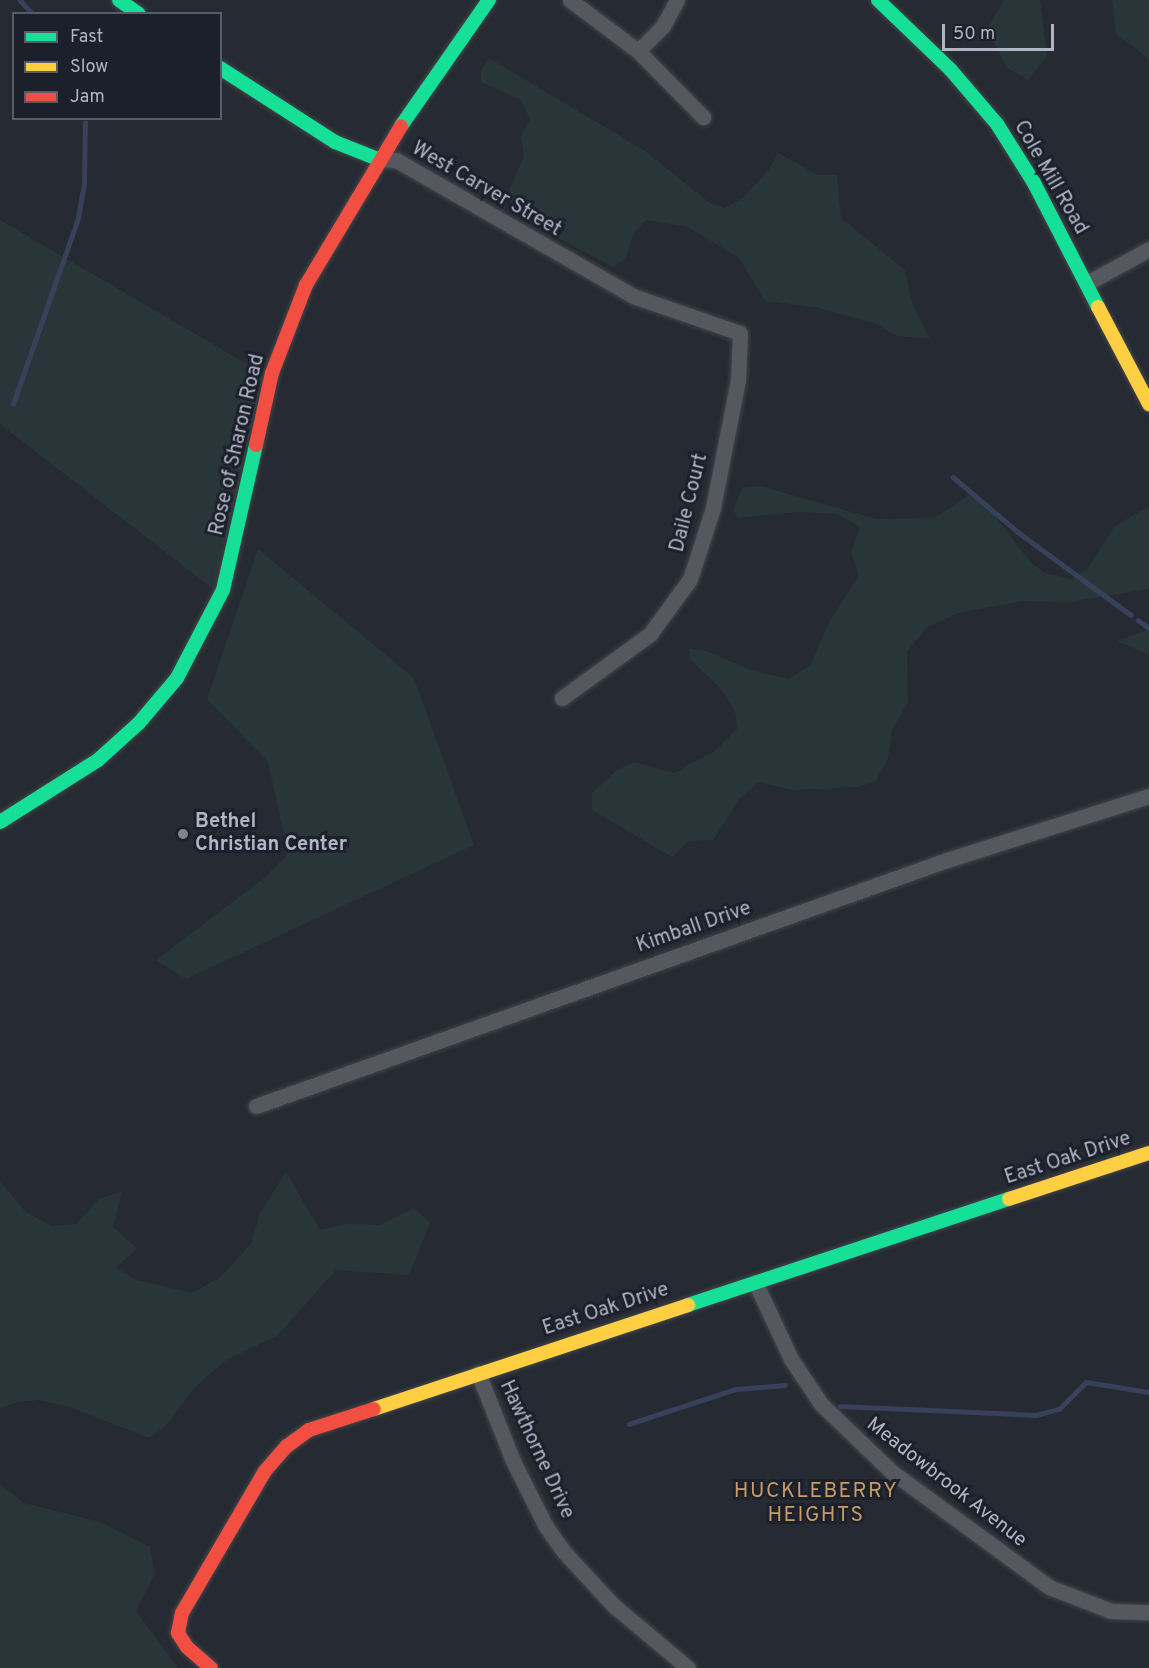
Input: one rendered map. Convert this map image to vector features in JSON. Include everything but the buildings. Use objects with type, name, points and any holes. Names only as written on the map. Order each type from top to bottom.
[{"type":"street","points":[[119,0],[136,12]]},
{"type":"street","name":"Rose of Sharon Road","points":[[0,822],[74,777],[120,742],[157,705],[188,659],[214,614],[232,563],[262,409],[286,332],[306,285],[378,159],[489,0]]},
{"type":"street","points":[[570,0],[638,51],[703,117]]},
{"type":"street","points":[[638,51],[663,26],[677,0]]},
{"type":"street","name":"Cole Mill Road","points":[[878,0],[950,69],[997,124],[1034,183],[1149,404]]},
{"type":"street","name":"West Carver Street","points":[[222,69],[335,142],[378,159],[396,160],[633,296],[740,333]]},
{"type":"street","points":[[1087,283],[1149,249]]},
{"type":"street","name":"Daile Court","points":[[562,698],[650,634],[690,579],[713,508],[738,380],[740,333]]},
{"type":"street","name":"Kimball Drive","points":[[256,1106],[947,860],[1149,796]]},
{"type":"street","name":"East Oak Drive","points":[[211,1668],[187,1647],[178,1634],[182,1613],[265,1471],[287,1446],[328,1422],[1149,1153]]},
{"type":"street","name":"Meadowbrook Avenue","points":[[755,1282],[791,1359],[814,1394],[876,1459],[1049,1587],[1112,1611],[1149,1612]]},
{"type":"street","name":"Hawthorne Drive","points":[[478,1373],[528,1491],[564,1552],[613,1605],[688,1668]]},
{"type":"shaded area","points":[[1004,0],[1040,0],[1047,56],[1028,80],[1007,68],[987,29]]},
{"type":"shaded area","points":[[1112,0],[1149,0],[1149,59],[1116,34]]},
{"type":"shaded area","points":[[489,58],[645,151],[711,204],[725,208],[743,198],[769,169],[778,153],[818,175],[837,175],[841,218],[905,270],[912,303],[930,339],[898,336],[874,323],[815,307],[765,301],[739,258],[688,227],[646,220],[633,235],[626,258],[613,267],[523,219],[510,202],[509,191],[524,156],[521,137],[530,119],[521,100],[481,82],[481,71]]},
{"type":"shaded area","points":[[0,220],[264,374],[213,589],[0,424]]},
{"type":"shaded area","points":[[760,486],[877,519],[934,518],[972,493],[995,516],[1031,563],[1045,573],[1071,579],[1087,569],[1114,527],[1149,506],[1149,589],[1067,602],[1022,601],[958,613],[926,628],[907,652],[908,703],[892,730],[888,759],[876,781],[858,787],[793,790],[758,782],[740,799],[713,840],[689,841],[672,857],[592,810],[592,793],[617,770],[634,762],[674,773],[715,751],[737,729],[735,711],[722,690],[690,659],[689,649],[704,650],[753,671],[789,679],[811,664],[829,622],[859,576],[851,552],[860,527],[837,514],[799,512],[737,518],[734,509],[742,488]]},
{"type":"shaded area","points":[[258,549],[414,678],[474,845],[186,979],[156,960],[263,879],[288,854],[268,762],[207,699]]},
{"type":"shaded area","points":[[1149,629],[1149,655],[1117,641]]},
{"type":"shaded area","points":[[286,1172],[320,1230],[346,1224],[380,1225],[414,1208],[430,1223],[409,1275],[336,1270],[278,1335],[225,1361],[195,1387],[165,1427],[149,1438],[70,1407],[40,1400],[17,1402],[0,1409],[0,1181],[25,1211],[51,1226],[77,1224],[99,1199],[122,1191],[113,1227],[137,1248],[116,1268],[137,1280],[193,1293],[220,1277],[251,1244],[260,1213]]},
{"type":"shaded area","points":[[0,1484],[24,1503],[100,1522],[150,1547],[155,1574],[136,1611],[178,1668],[0,1668]]},
{"type":"waterway","points":[[20,0],[31,12]]},
{"type":"waterway","points":[[13,404],[78,218],[84,184],[85,123]]},
{"type":"waterway","points":[[953,477],[1018,532],[1131,615]]},
{"type":"waterway","points":[[1138,620],[1149,628]]},
{"type":"waterway","points":[[840,1406],[1036,1415],[1059,1409],[1086,1382],[1149,1392]]},
{"type":"waterway","points":[[629,1424],[736,1389],[785,1385]]},
{"type":"traffic: fast","points":[[119,0],[136,12]]},
{"type":"traffic: fast","points":[[401,126],[489,0]]},
{"type":"traffic: fast","points":[[878,0],[950,69],[997,124],[1034,183],[1098,307]]},
{"type":"traffic: fast","points":[[222,69],[335,142],[378,159]]},
{"type":"traffic: fast","points":[[0,822],[98,760],[139,723],[177,678],[223,590],[256,445]]},
{"type":"traffic: fast","points":[[688,1305],[1009,1199]]},
{"type":"traffic: slow","points":[[1098,307],[1149,404]]},
{"type":"traffic: slow","points":[[1009,1199],[1149,1153]]},
{"type":"traffic: slow","points":[[374,1409],[688,1305]]},
{"type":"traffic: jam","points":[[256,445],[272,373],[306,285],[401,126]]},
{"type":"traffic: jam","points":[[211,1668],[187,1647],[178,1633],[182,1613],[265,1471],[287,1446],[309,1430],[374,1409]]},
{"type":"place","name":"Bethel Christian Center","points":[[183,834]]},
{"type":"district","name":"HUCKLEBERRY HEIGHTS","points":[[816,1504]]}]
